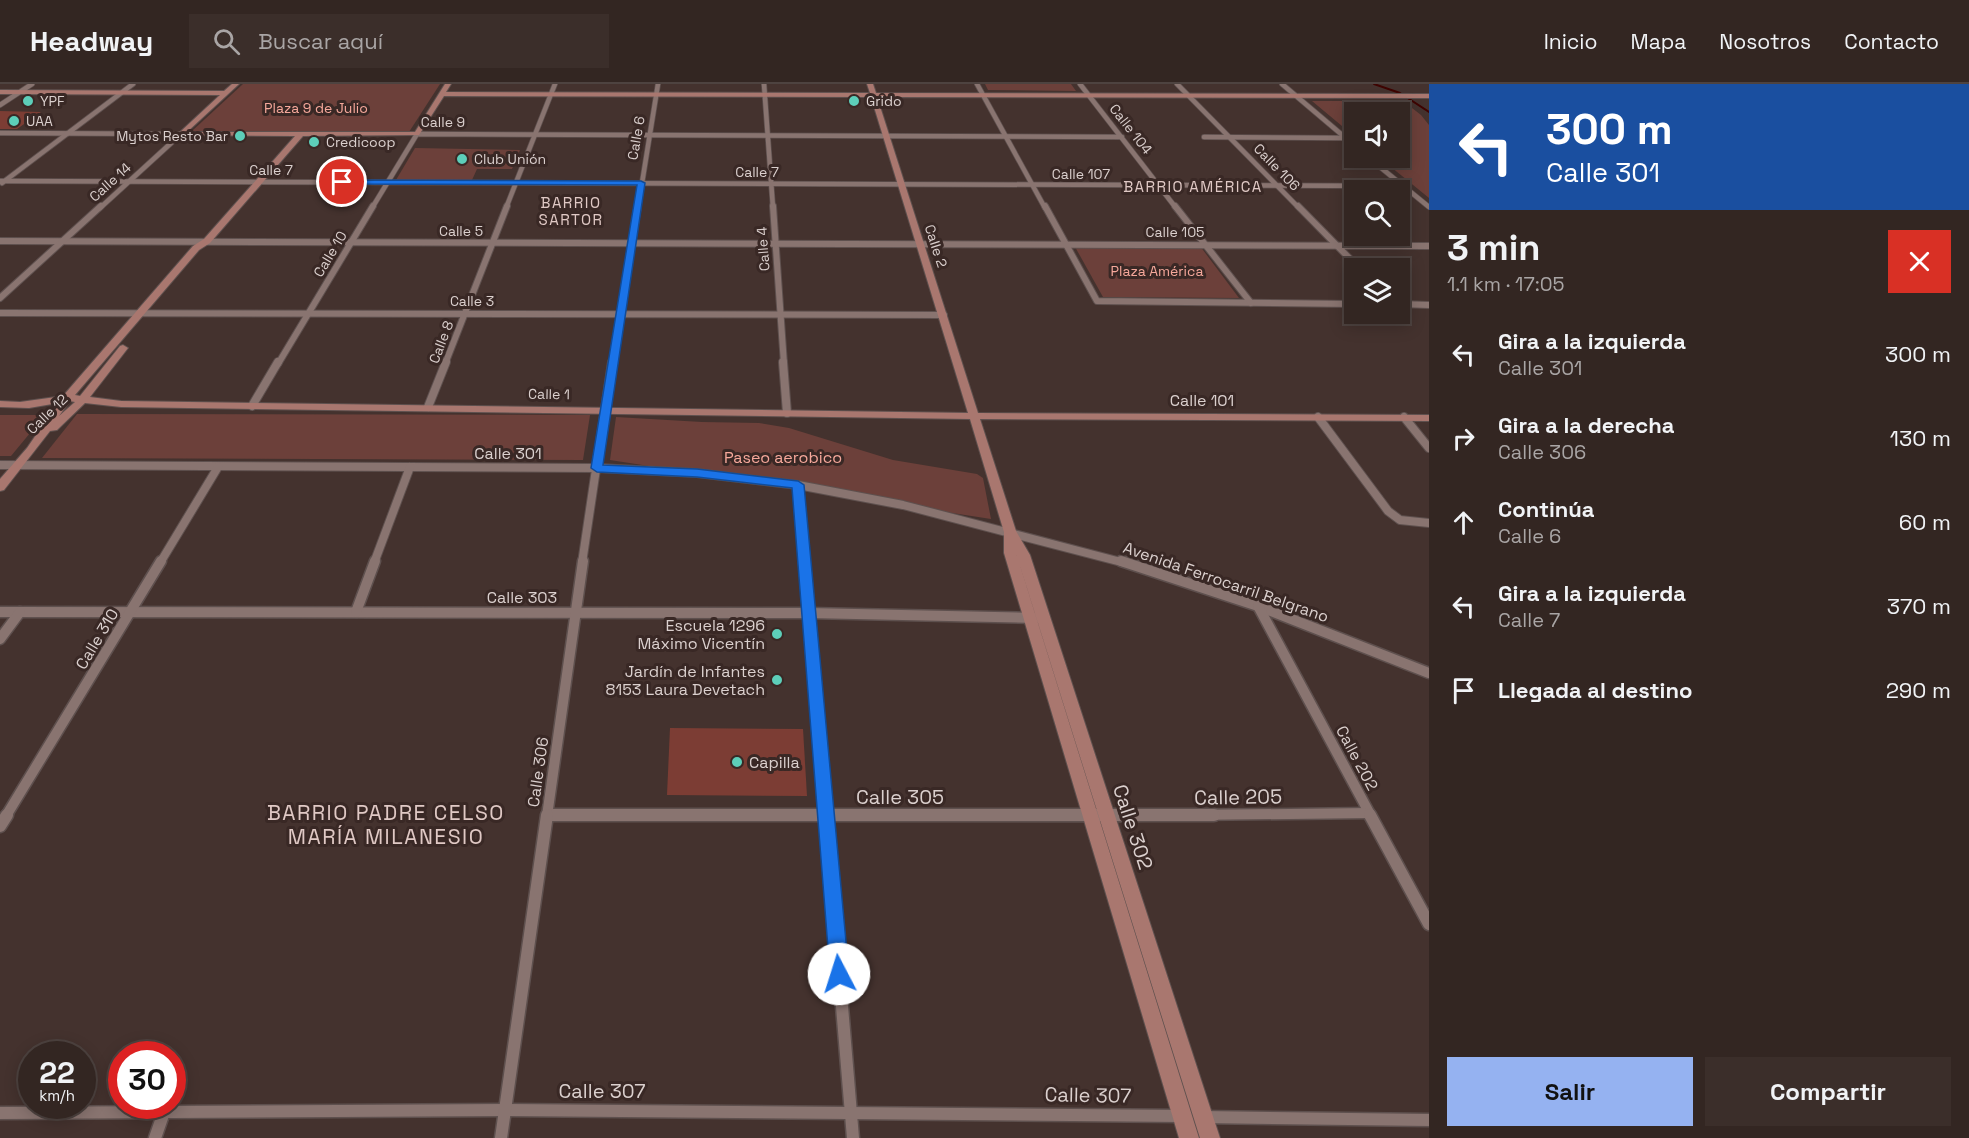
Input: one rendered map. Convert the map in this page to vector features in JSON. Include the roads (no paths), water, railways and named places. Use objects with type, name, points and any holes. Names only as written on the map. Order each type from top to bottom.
[{"type":"street","points":[[0,105],[32,84]]},
{"type":"street","points":[[1,182],[133,84]]},
{"type":"street","name":"Calle 14","points":[[0,298],[236,84]]},
{"type":"street","name":"Calle 10","points":[[252,406],[448,84]]},
{"type":"street","name":"Calle 8","points":[[428,407],[555,84]]},
{"type":"street","name":"Calle 6","points":[[605,410],[658,84]]},
{"type":"street","name":"Calle 4","points":[[764,84],[787,413]]},
{"type":"street","name":"Calle 2","points":[[870,84],[976,416]]},
{"type":"street","points":[[977,84],[1097,301],[1344,304]]},
{"type":"street","name":"Calle 104","points":[[1080,84],[1251,303]]},
{"type":"street","name":"Calle 106","points":[[1177,84],[1349,258]]},
{"type":"street","points":[[1282,84],[1344,136]]},
{"type":"street","points":[[0,92],[226,93]]},
{"type":"street","points":[[442,94],[1429,96]]},
{"type":"street","name":"Calle 9","points":[[0,133],[1122,137]]},
{"type":"street","name":"Calle 12","points":[[32,450],[63,403],[196,248],[207,241],[301,134]]},
{"type":"street","points":[[1204,137],[1344,138]]},
{"type":"street","points":[[1382,168],[1396,180]]},
{"type":"street","name":"Calle 7","points":[[1,182],[902,184]]},
{"type":"street","name":"Calle 107","points":[[902,184],[1344,186]]},
{"type":"street","points":[[1410,191],[1429,207]]},
{"type":"street","name":"Calle 5","points":[[0,241],[921,243]]},
{"type":"street","name":"Calle 12","points":[[32,450],[79,403],[206,248],[207,241]]},
{"type":"street","name":"Calle 105","points":[[921,243],[1429,246]]},
{"type":"street","points":[[1410,304],[1429,304]]},
{"type":"street","name":"Calle 3","points":[[0,312],[944,315]]},
{"type":"street","name":"Calle 1","points":[[0,404],[428,407],[976,416]]},
{"type":"street","name":"Calle 306","points":[[501,1138],[605,410]]},
{"type":"street","name":"Calle 101","points":[[976,416],[1429,418]]},
{"type":"street","name":"Calle 302","points":[[976,416],[1010,531],[1010,553],[1037,618],[1099,816],[1210,1138]]},
{"type":"street","points":[[1318,417],[1388,511],[1400,520],[1429,523]]},
{"type":"street","points":[[1404,417],[1429,448]]},
{"type":"street","points":[[0,487],[32,450]]},
{"type":"street","name":"Calle 301","points":[[0,465],[597,468],[697,473],[798,485],[903,505],[1010,531]]},
{"type":"street","name":"Calle 310","points":[[0,826],[5,811],[132,611],[218,467]]},
{"type":"street","points":[[356,612],[410,467]]},
{"type":"street","points":[[798,485],[853,1138]]},
{"type":"street","name":"Avenida Ferrocarril Belgrano","points":[[1010,531],[1170,576],[1258,606],[1429,673]]},
{"type":"street","name":"Calle 202","points":[[1258,606],[1429,924]]},
{"type":"street","name":"Calle 303","points":[[0,612],[809,613],[1037,618]]},
{"type":"street","points":[[0,639],[20,612]]},
{"type":"street","name":"Calle 205","points":[[1099,816],[1369,813]]},
{"type":"street","name":"Calle 305","points":[[548,815],[1099,816]]},
{"type":"street","name":"Calle 302","points":[[1099,816],[1189,1138]]},
{"type":"street","name":"Calle 307","points":[[186,1112],[505,1110],[851,1112],[1429,1120]]},
{"type":"street","name":"Calle 307","points":[[0,1113],[108,1112]]},
{"type":"street","points":[[154,1138],[161,1119]]},
{"type":"waterway","points":[[1374,84],[1400,93],[1429,112]]},
{"type":"place","name":"YPF","points":[[28,101]]},
{"type":"place","name":"Grido","points":[[854,101]]},
{"type":"place","name":"UAA","points":[[14,121]]},
{"type":"place","name":"Mytos Resto Bar","points":[[240,136]]},
{"type":"place","name":"Credicoop","points":[[314,142]]},
{"type":"place","name":"Club Unión","points":[[462,159]]},
{"type":"place","name":"Escuela 1296 Máximo Vicentín","points":[[777,634]]},
{"type":"place","name":"Jardín de Infantes 8153 Laura Devetach","points":[[777,680]]},
{"type":"place","name":"Capilla","points":[[737,762]]},
{"type":"district","name":"BARRIO AMÉRICA","points":[[1193,186]]},
{"type":"district","name":"BARRIO SARTOR","points":[[571,210]]},
{"type":"district","name":"BARRIO PADRE CELSO MARÍA MILANESIO","points":[[386,824]]},
{"type":"park label","name":"Plaza 9 de Julio","points":[[316,108]]},
{"type":"park label","name":"Plaza América","points":[[1157,271]]},
{"type":"park label","name":"Paseo aerobico","points":[[783,457]]}]
